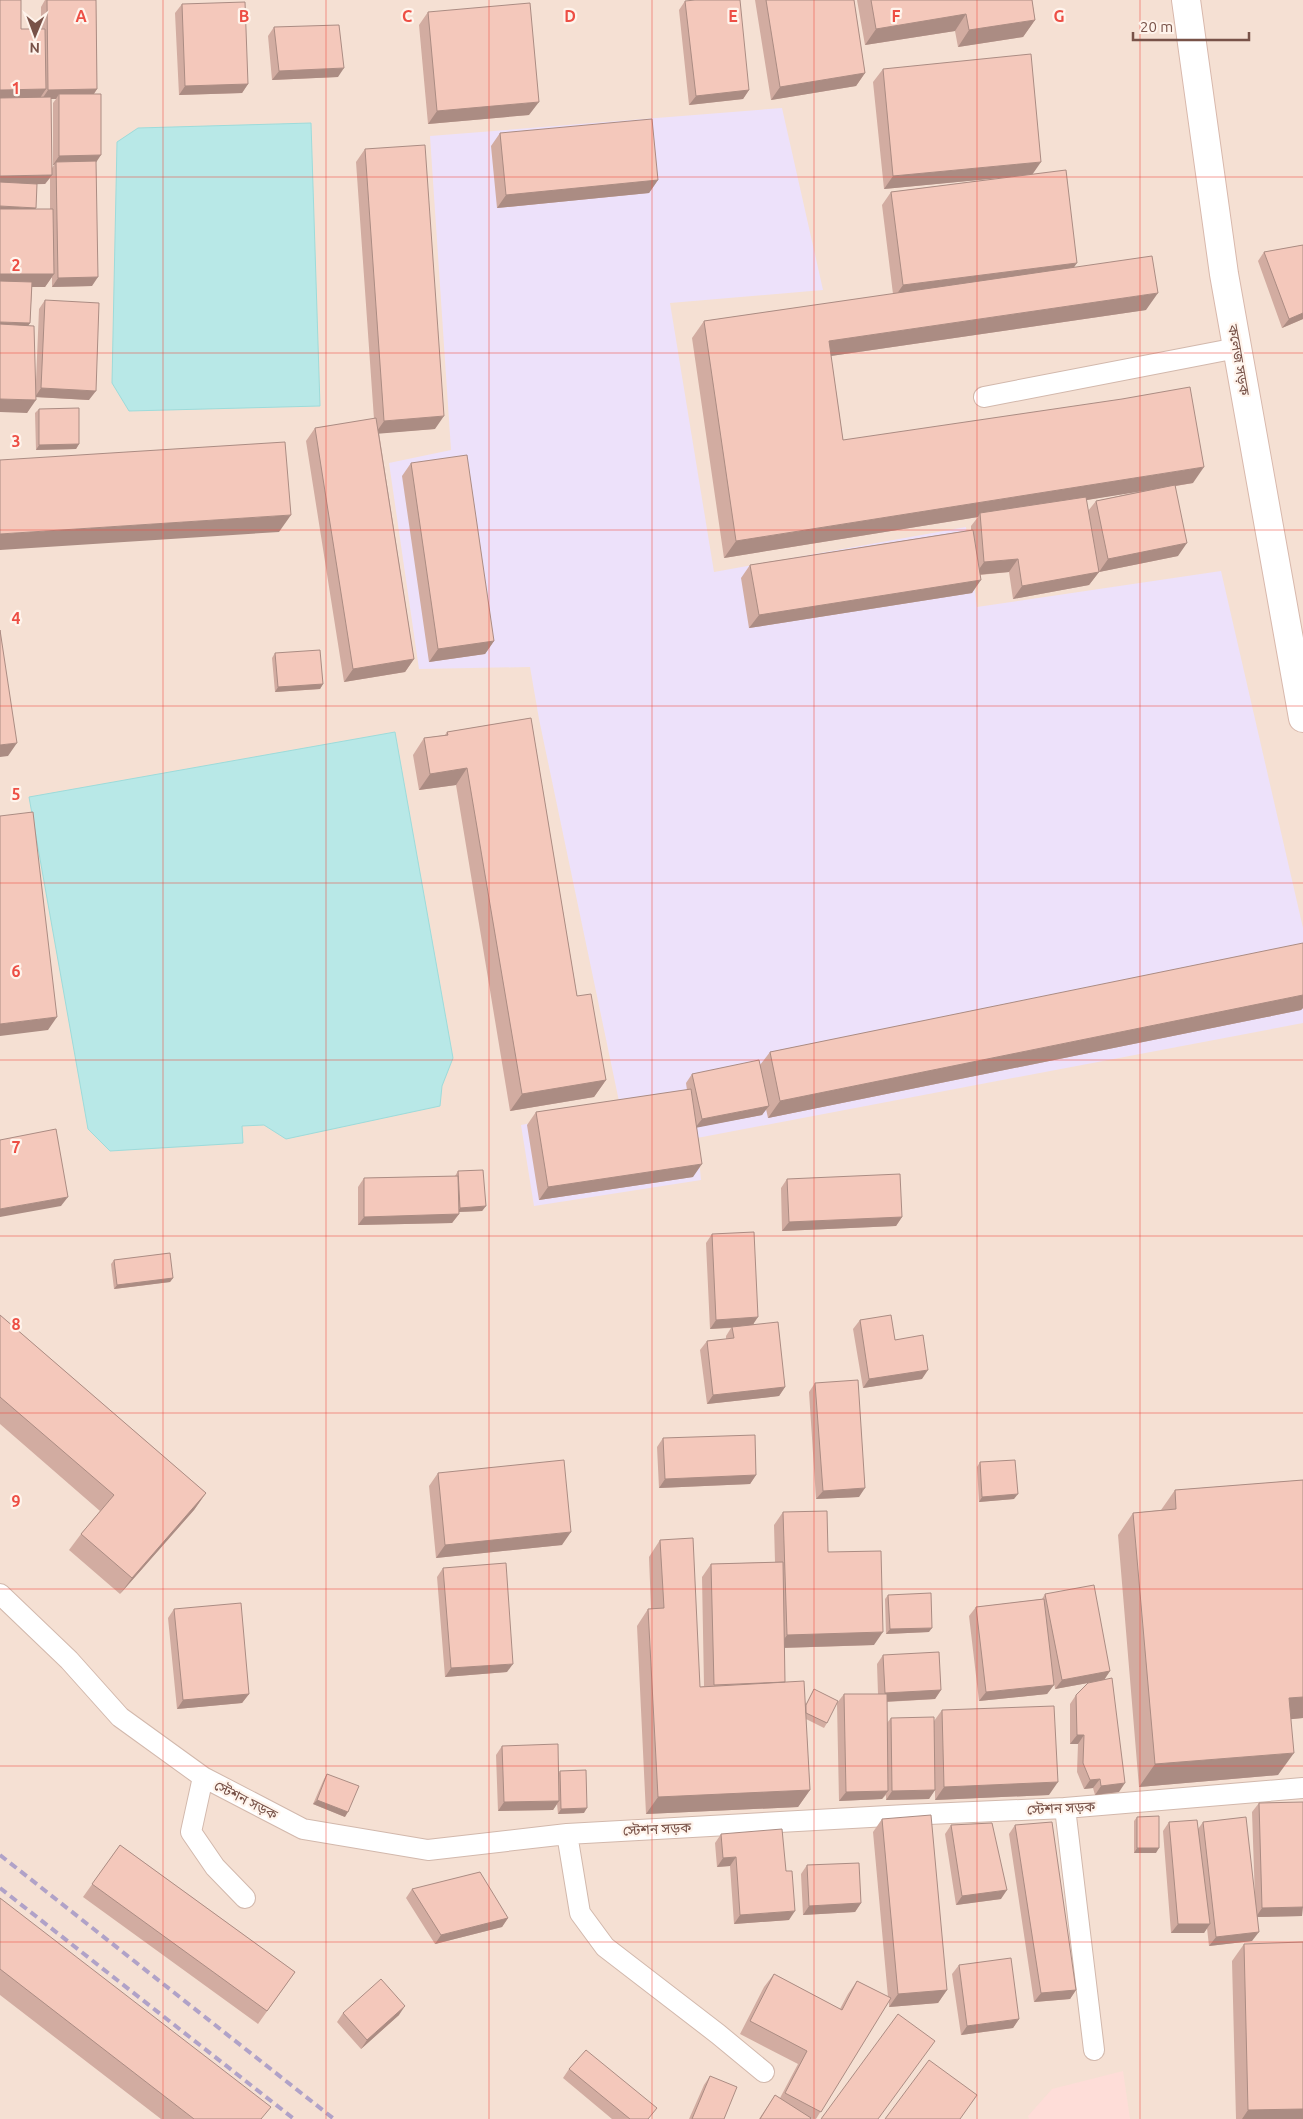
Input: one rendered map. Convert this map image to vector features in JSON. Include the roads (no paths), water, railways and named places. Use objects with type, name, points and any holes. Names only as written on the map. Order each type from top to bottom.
[{"type":"main road","name":"কলেজ সড়ক","points":[[1186,0],[1224,274],[1303,718]]},
{"type":"lane","points":[[984,396],[1237,348]]},
{"type":"lane","name":"স্টেশন সড়ক","points":[[0,1594],[69,1660],[120,1717],[203,1777],[303,1829],[428,1850],[567,1834],[896,1815],[1065,1808],[1303,1788]]},
{"type":"lane","points":[[203,1777],[191,1832],[215,1867],[245,1898]]},
{"type":"lane","points":[[1065,1808],[1094,2050]]},
{"type":"lane","points":[[567,1834],[580,1913],[605,1947],[764,2072]]},
{"type":"water","points":[[311,123],[320,406],[129,411],[112,383],[117,142],[138,128]]},
{"type":"water","points":[[395,732],[453,1058],[442,1086],[440,1106],[286,1139],[264,1125],[242,1126],[243,1143],[110,1151],[88,1129],[29,797]]},
{"type":"railway","points":[[0,1855],[334,2119]]},
{"type":"railway","points":[[0,1888],[294,2119]]}]
